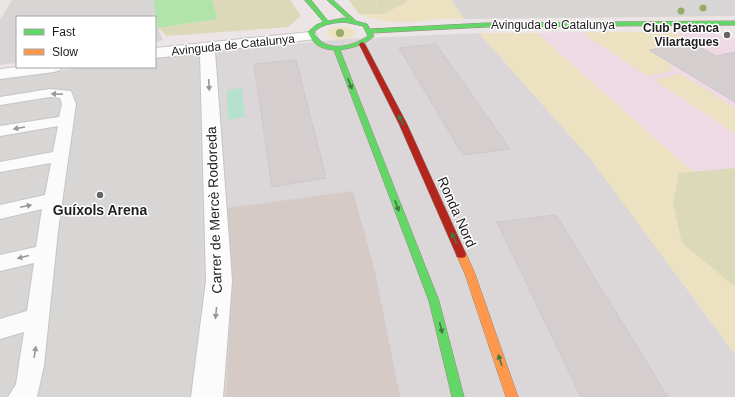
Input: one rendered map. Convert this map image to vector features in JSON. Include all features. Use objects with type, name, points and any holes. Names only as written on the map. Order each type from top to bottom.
[{"type":"street","points":[[308,0],[326,22]]},
{"type":"street","points":[[330,0],[352,21]]},
{"type":"street","points":[[352,21],[361,23],[371,31],[372,36],[362,44],[336,48],[319,44],[310,36],[314,28],[326,22],[352,21]]},
{"type":"street","name":"Avinguda de Catalunya","points":[[371,31],[486,25],[735,23]]},
{"type":"street","name":"Avinguda de Catalunya","points":[[156,53],[207,46],[310,36]]},
{"type":"street","name":"Ronda Nord","points":[[362,44],[403,124],[470,274],[512,397]]},
{"type":"street","name":"Carrer de Mercè Rodoreda","points":[[207,46],[219,281],[207,397]]},
{"type":"street","points":[[336,48],[434,301],[458,397]]},
{"type":"street","points":[[0,74],[46,68]]},
{"type":"lane","points":[[0,101],[50,93],[66,94],[69,104],[53,200],[39,318],[30,378],[27,390],[21,397]]},
{"type":"lane","points":[[0,131],[66,120]]},
{"type":"lane","points":[[0,167],[60,156]]},
{"type":"lane","points":[[0,212],[53,200]]},
{"type":"lane","points":[[0,263],[46,252]]},
{"type":"lane","points":[[0,329],[39,318]]},
{"type":"shaded area","points":[[12,0],[153,0],[156,16],[16,16],[16,63],[0,65],[0,20]]},
{"type":"shaded area","points":[[212,0],[290,0],[301,16],[288,27],[167,36],[158,28],[218,19]]},
{"type":"shaded area","points":[[349,0],[407,0],[407,2],[384,14],[359,14]]},
{"type":"shaded area","points":[[407,0],[735,0],[735,16],[438,19],[398,22],[369,18],[359,14],[384,14],[407,2]]},
{"type":"shaded area","points":[[452,0],[735,0],[735,16],[464,19]]},
{"type":"shaded area","points":[[156,17],[158,28],[163,40],[156,42]]},
{"type":"shaded area","points":[[344,26],[352,29],[356,32],[355,34],[349,38],[341,40],[330,37],[327,34],[328,30],[335,27]]},
{"type":"shaded area","points":[[584,32],[673,32],[691,42],[649,50],[673,64],[668,66],[674,70],[647,76],[588,37]]},
{"type":"shaded area","points":[[479,33],[589,157],[735,354],[735,397],[191,397],[203,311],[199,52],[346,39]]},
{"type":"shaded area","points":[[479,33],[537,33],[693,172],[679,173],[673,204],[682,243],[735,285],[735,354],[589,157]]},
{"type":"shaded area","points":[[537,33],[711,33],[735,39],[735,168],[693,172]]},
{"type":"shaded area","name":"Guíxols Arena","points":[[199,52],[203,311],[191,397],[0,397],[0,79],[80,68],[156,68],[156,58]]},
{"type":"shaded area","points":[[681,74],[735,108],[735,133],[654,80]]},
{"type":"shaded area","points":[[242,88],[245,117],[228,120],[227,90]]},
{"type":"shaded area","points":[[735,168],[735,285],[733,285],[682,243],[673,204],[679,173]]},
{"type":"shaded area","points":[[353,191],[375,272],[400,397],[226,397],[231,298],[228,208]]},
{"type":"green space","points":[[153,0],[212,0],[218,19],[158,28]]},
{"type":"building","points":[[691,42],[716,56],[735,52],[735,102],[649,50]]},
{"type":"building","points":[[436,44],[510,149],[463,155],[399,48]]},
{"type":"building","points":[[296,60],[326,178],[272,187],[254,64]]},
{"type":"building","points":[[556,215],[668,397],[581,397],[497,222]]},
{"type":"traffic: fast","points":[[308,0],[326,22]]},
{"type":"traffic: fast","points":[[330,0],[353,21]]},
{"type":"traffic: fast","points":[[344,20],[365,25],[371,36],[356,44],[337,48],[328,48],[320,45],[314,40],[311,32],[318,26],[344,20]]},
{"type":"traffic: fast","points":[[371,31],[486,25],[735,23]]},
{"type":"traffic: fast","points":[[336,48],[434,301],[458,397]]},
{"type":"traffic: slow","points":[[461,254],[470,274],[512,397]]},
{"type":"traffic: jam","points":[[362,44],[403,124],[461,254]]},
{"type":"place","name":"Club Petanca Vilartagues","points":[[727,35]]},
{"type":"place","name":"Guíxols Arena","points":[[100,195]]}]
